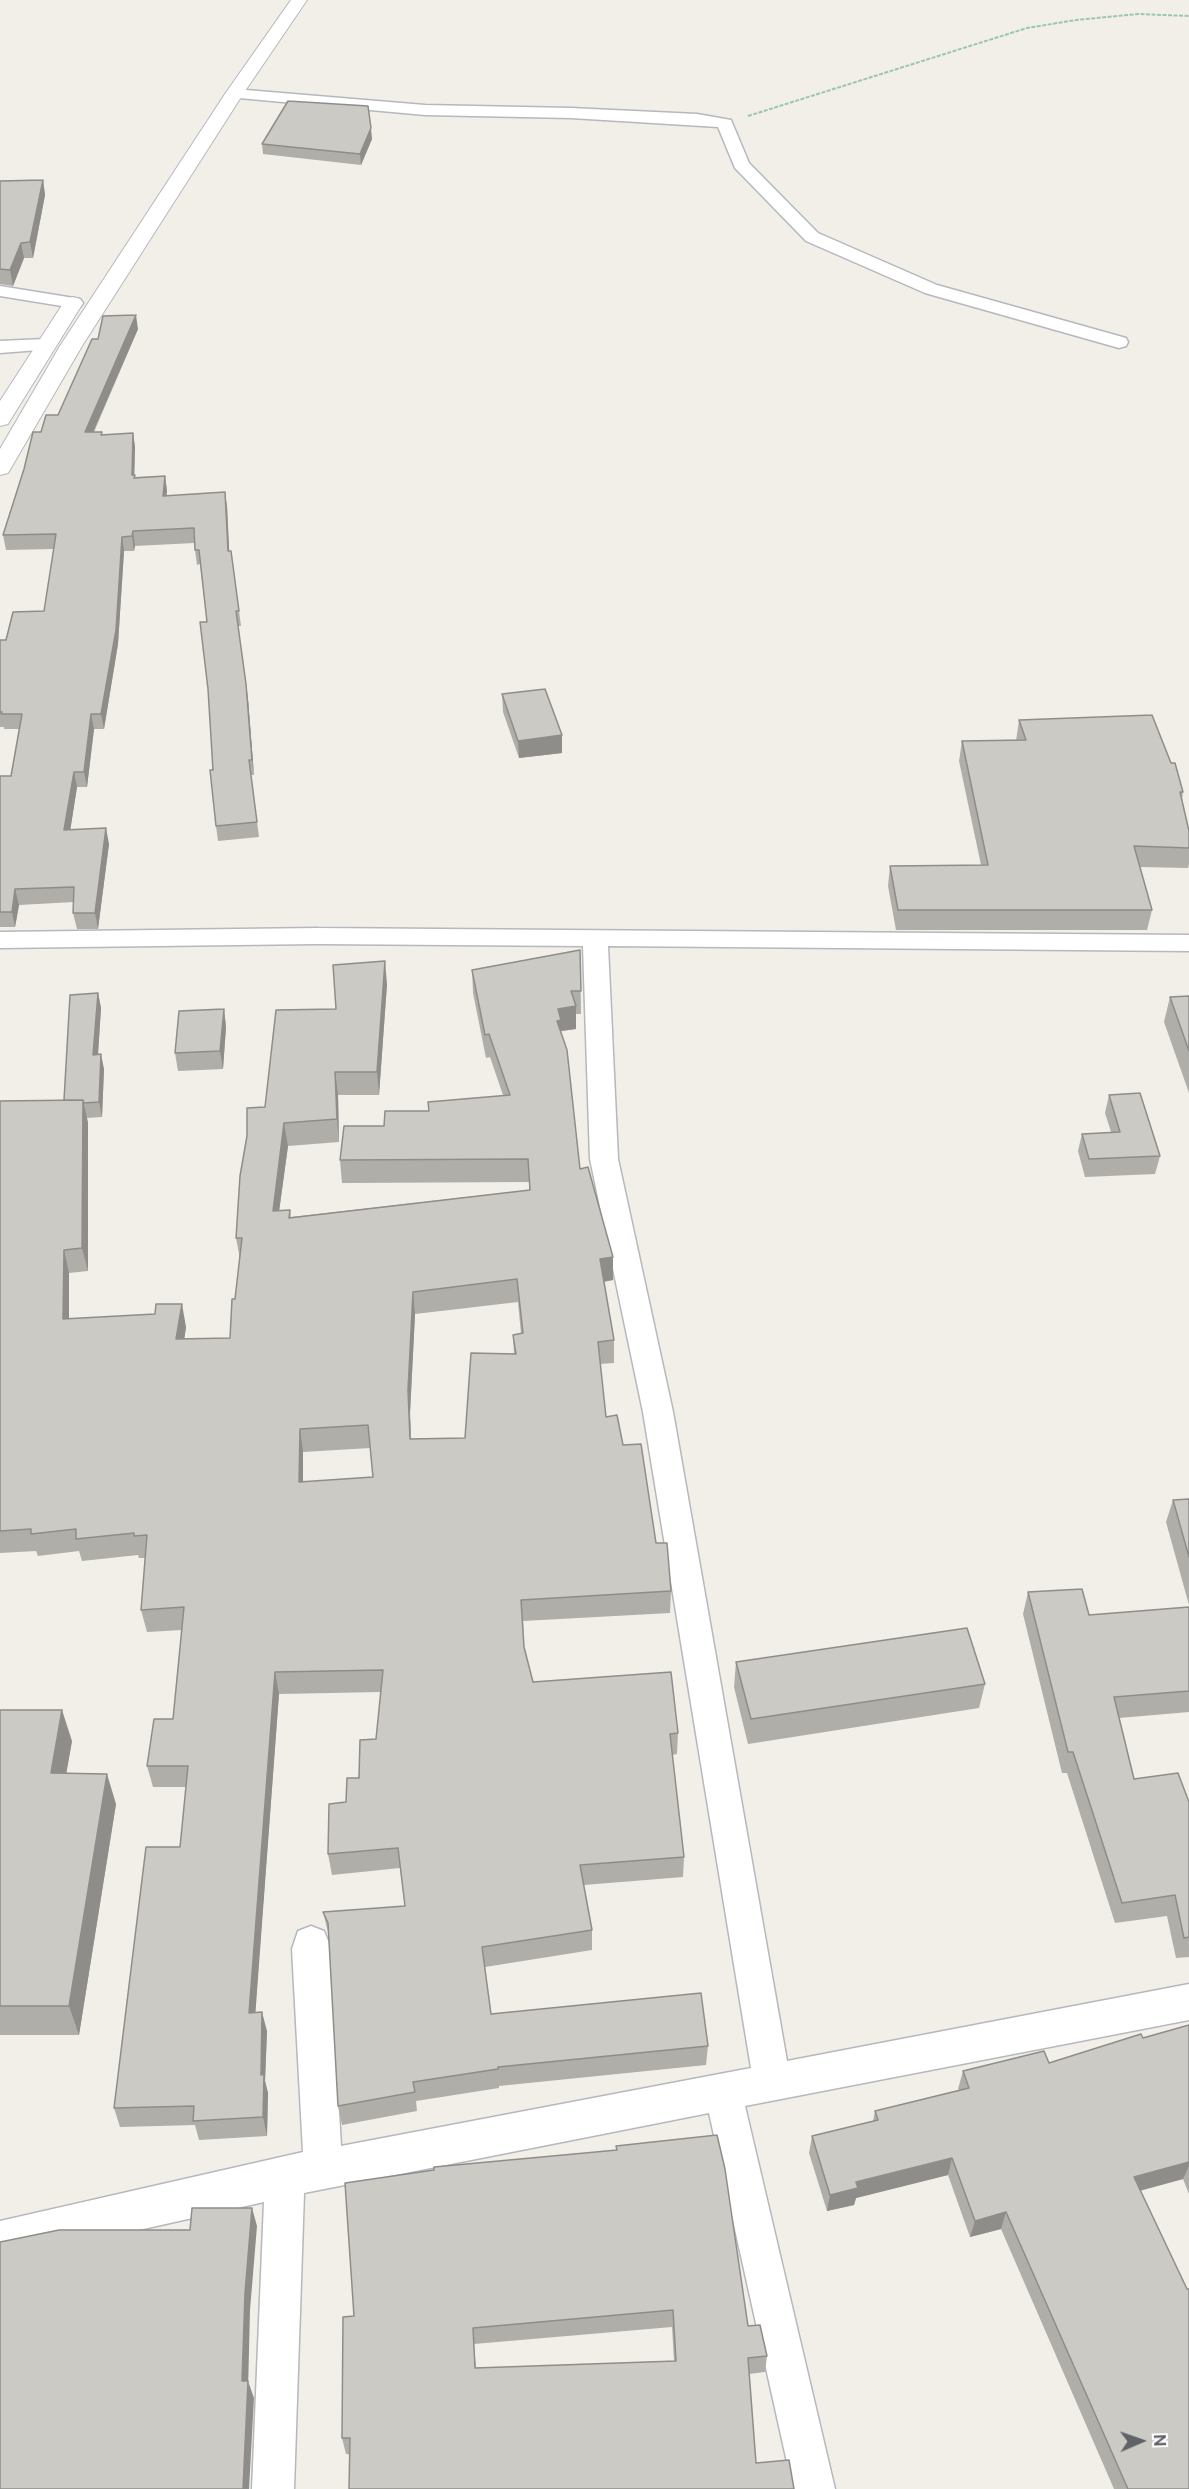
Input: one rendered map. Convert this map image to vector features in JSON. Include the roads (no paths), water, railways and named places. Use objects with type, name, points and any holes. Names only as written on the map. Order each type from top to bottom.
[{"type":"street","points":[[172,154],[276,0]]},
{"type":"street","points":[[0,468],[71,346],[234,94],[299,0]]},
{"type":"street","points":[[234,94],[425,110],[582,114],[697,119],[724,123],[741,165],[812,237],[931,289],[1119,342]]},
{"type":"street","points":[[0,419],[45,345],[86,284]]},
{"type":"street","points":[[0,291],[74,303]]},
{"type":"street","points":[[0,347],[45,345]]},
{"type":"street","points":[[0,940],[317,936],[1189,943]]},
{"type":"street","points":[[595,939],[604,1159],[658,1412],[772,2083]]},
{"type":"street","points":[[285,2178],[322,2165],[311,1943]]},
{"type":"street","points":[[0,2241],[285,2178],[1189,2002]]},
{"type":"street","points":[[723,2092],[814,2489]]},
{"type":"street","points":[[273,2489],[285,2178]]}]
